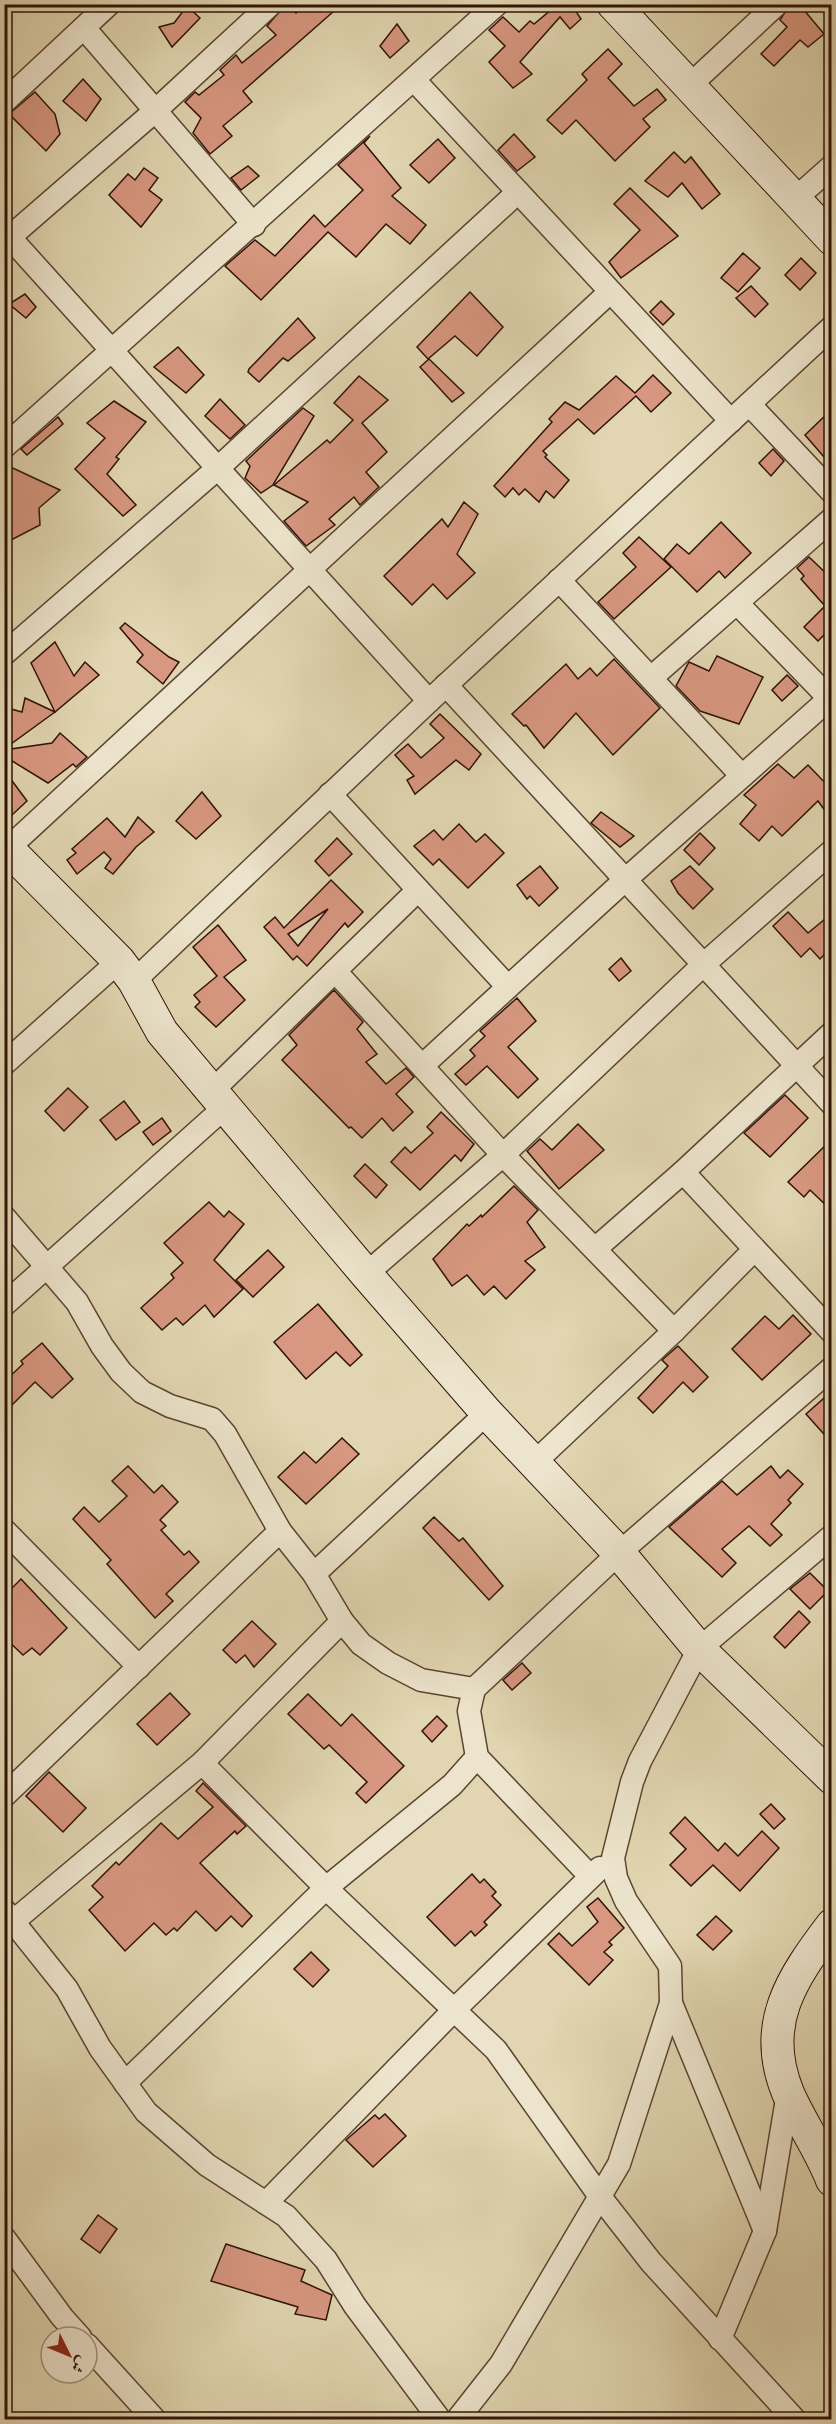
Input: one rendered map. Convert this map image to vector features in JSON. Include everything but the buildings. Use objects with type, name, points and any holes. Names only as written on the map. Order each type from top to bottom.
[{"type":"street","points":[[4,102],[109,4]]},
{"type":"street","points":[[271,4],[155,111],[6,236],[115,350],[308,571],[429,701]]},
{"type":"street","points":[[4,447],[415,81],[497,4]]},
{"type":"street","points":[[613,4],[831,240]]},
{"type":"street","points":[[688,87],[777,4]]},
{"type":"street","points":[[84,28],[254,225]]},
{"type":"street","points":[[415,81],[731,421]]},
{"type":"street","points":[[795,199],[831,166]]},
{"type":"street","points":[[4,654],[218,468],[519,192]]},
{"type":"street","points":[[610,292],[6,848],[127,971],[162,1032],[217,1100],[488,1413],[619,1553],[699,1648],[831,1778]]},
{"type":"street","points":[[4,1064],[127,971],[330,794],[831,327]]},
{"type":"street","points":[[749,404],[831,492]]},
{"type":"street","points":[[651,678],[831,519]]},
{"type":"street","points":[[560,580],[742,776]]},
{"type":"street","points":[[423,1065],[625,880],[830,700],[737,603]]},
{"type":"street","points":[[446,685],[831,1104]]},
{"type":"street","points":[[330,794],[508,987]]},
{"type":"street","points":[[366,1274],[503,1155],[703,965],[831,851]]},
{"type":"street","points":[[4,1305],[217,1100],[335,971],[418,890]]},
{"type":"street","points":[[335,971],[503,1155],[674,1331]]},
{"type":"street","points":[[594,1249],[683,1172],[831,1033]]},
{"type":"street","points":[[683,1172],[831,1332]]},
{"type":"street","points":[[4,1216],[78,1302],[102,1346],[121,1372],[142,1392],[170,1406],[212,1419],[225,1434],[280,1531],[314,1574],[342,1621],[361,1644],[388,1663],[421,1680],[474,1689]]},
{"type":"street","points":[[535,1462],[674,1331],[754,1250]]},
{"type":"street","points":[[590,1876],[477,1757],[469,1711],[474,1689],[619,1553],[831,1368]]},
{"type":"street","points":[[314,1574],[488,1413]]},
{"type":"street","points":[[4,1530],[139,1667]]},
{"type":"street","points":[[4,1796],[280,1531]]},
{"type":"street","points":[[457,2420],[501,2364],[619,2164],[671,2003],[670,1966],[626,1901],[616,1878],[613,1858],[632,1782],[640,1761],[699,1648],[831,1536]]},
{"type":"street","points":[[342,1621],[202,1763],[10,1915],[67,1989],[100,2048],[146,2112],[207,2165],[286,2216],[326,2260],[355,2307],[440,2420]]},
{"type":"street","points":[[125,2083],[326,1888],[452,1785],[477,1757]]},
{"type":"street","points":[[202,1763],[326,1888],[495,2050],[515,2074],[601,2198],[651,2262],[795,2420]]},
{"type":"street","points":[[266,2203],[454,2010],[590,1876],[613,1858]]},
{"type":"street","points":[[831,1925],[790,1988],[779,2017],[776,2053],[788,2093],[823,2157],[831,2180]]},
{"type":"street","points":[[671,2003],[765,2231]]},
{"type":"street","points":[[720,2339],[765,2231],[788,2093]]},
{"type":"street","points":[[4,2238],[69,2325]]},
{"type":"street","points":[[99,2358],[155,2420]]}]
